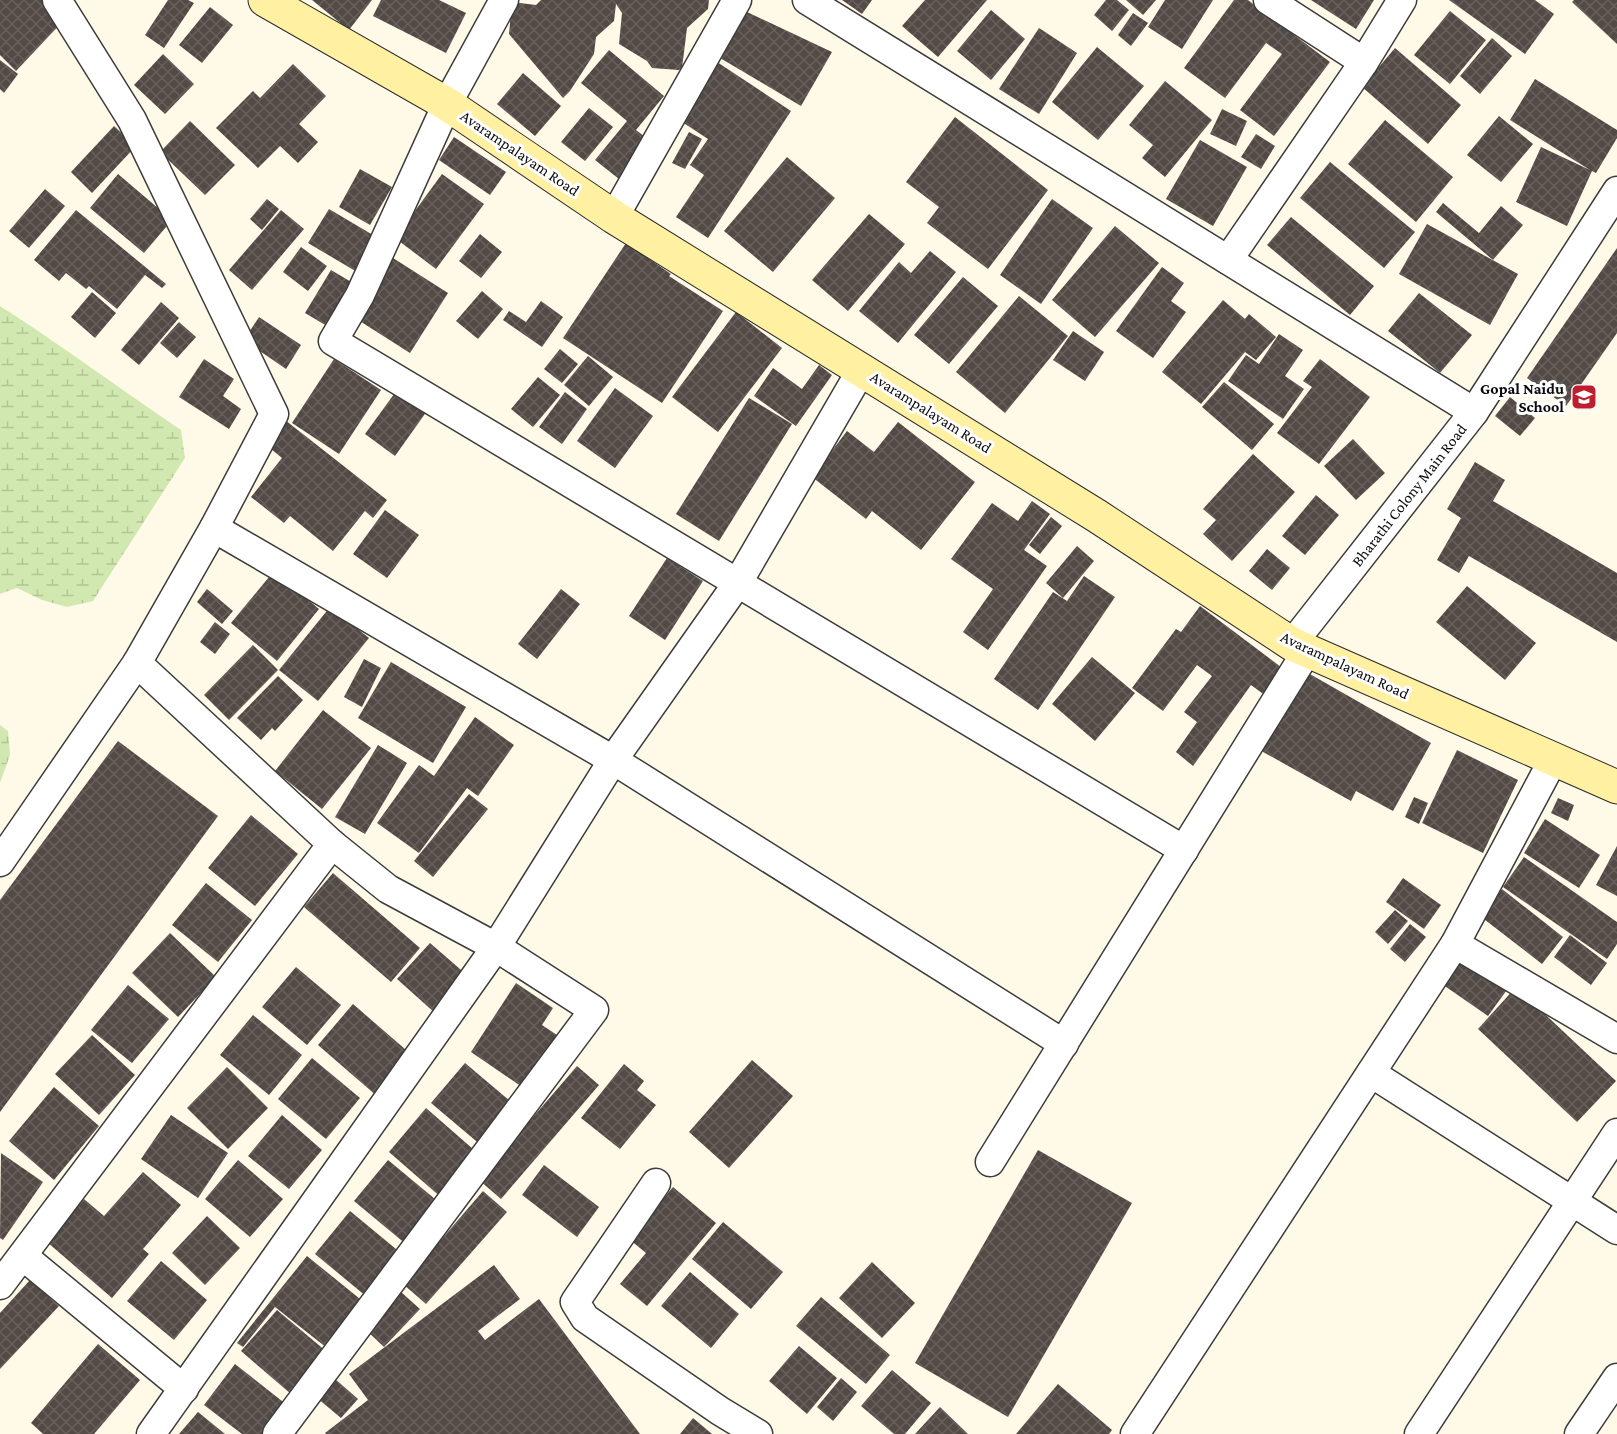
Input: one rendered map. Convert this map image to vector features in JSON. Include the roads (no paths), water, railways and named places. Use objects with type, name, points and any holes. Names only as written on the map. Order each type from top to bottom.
[{"type":"street","points":[[0,862],[137,663],[214,528],[274,414],[132,120],[57,0]]},
{"type":"street","name":"Avarampalayam Road","points":[[265,0],[447,104],[614,218],[1097,516],[1299,647],[1617,787]]},
{"type":"street","points":[[504,0],[447,104],[360,295],[333,341],[1184,850]]},
{"type":"street","points":[[614,218],[737,0]]},
{"type":"street","points":[[807,0],[1474,412]]},
{"type":"street","points":[[1268,0],[1364,62]]},
{"type":"street","points":[[1228,260],[1364,62],[1402,0]]},
{"type":"street","name":"Bharathi Colony Main Road","points":[[990,1162],[1184,850],[1299,647],[1474,412],[1617,191]]},
{"type":"street","points":[[151,1434],[496,947],[613,760],[737,584],[862,369]]},
{"type":"street","points":[[214,528],[613,760],[1064,1044]]},
{"type":"street","points":[[137,663],[332,844],[388,889],[496,947],[594,1010],[277,1434]]},
{"type":"street","points":[[1135,1434],[1455,944],[1553,760]]},
{"type":"street","points":[[0,1285],[332,844]]},
{"type":"street","points":[[1455,944],[1617,1040]]},
{"type":"street","points":[[1371,1073],[1617,1230]]},
{"type":"street","points":[[1419,1434],[1617,1133]]},
{"type":"street","points":[[656,1183],[575,1302],[585,1318],[720,1411],[758,1434]]},
{"type":"street","points":[[23,1256],[184,1389]]},
{"type":"street","points":[[1579,1434],[1617,1378]]},
{"type":"place","name":"Gopal Naidu School","points":[[1584,397]]}]
